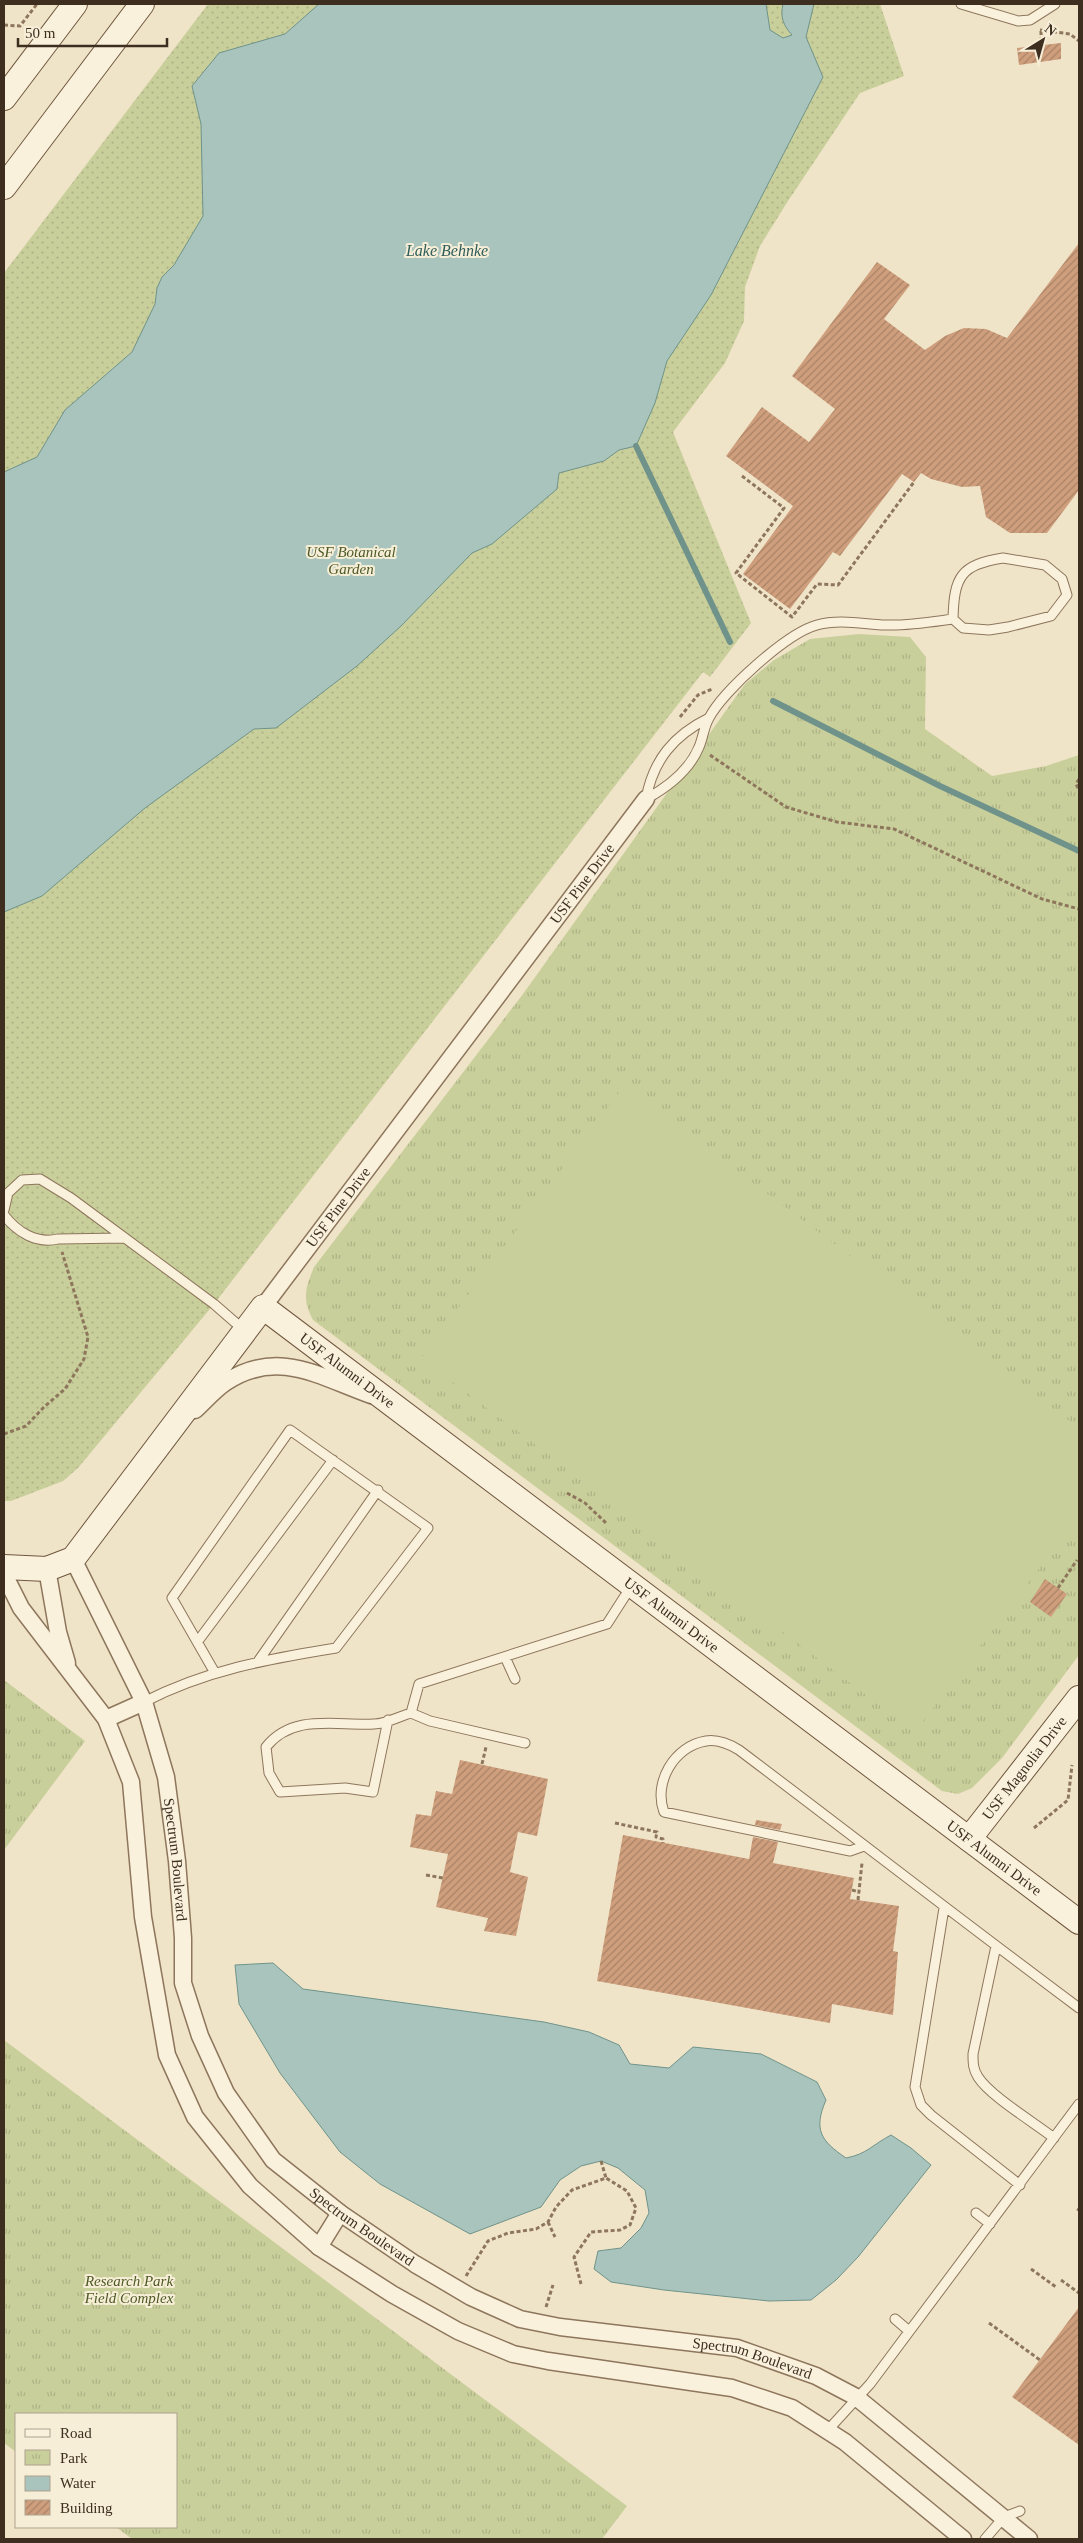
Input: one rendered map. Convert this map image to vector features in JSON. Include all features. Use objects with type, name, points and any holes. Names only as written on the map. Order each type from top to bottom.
[{"type":"street","points":[[4,98],[75,4]]},
{"type":"street","points":[[4,187],[142,4]]},
{"type":"street","name":"USF Pine Drive","points":[[73,1559],[246,1332],[646,798]]},
{"type":"street","name":"USF Alumni Drive","points":[[263,1307],[1079,1922]]},
{"type":"street","points":[[161,1443],[225,1382],[249,1370],[276,1365],[297,1368],[386,1400]]},
{"type":"street","points":[[4,1567],[47,1569],[73,1559]]},
{"type":"street","name":"Spectrum Boulevard","points":[[73,1559],[144,1702],[166,1777],[177,1861],[183,1938],[183,1983],[200,2036],[226,2094],[273,2160],[340,2213],[414,2264],[458,2289],[520,2319],[560,2327],[737,2348],[796,2367],[856,2397],[1030,2539]]},
{"type":"street","points":[[47,1569],[58,1632],[70,1673]]},
{"type":"street","points":[[4,1574],[21,1608],[106,1719],[131,1782],[143,1917],[167,2055],[195,2117],[250,2186],[320,2247],[392,2294],[458,2331],[513,2354],[548,2361],[732,2388],[792,2408],[845,2442],[963,2539]]},
{"type":"street","name":"USF Magnolia Drive","points":[[969,1839],[1079,1698]]},
{"type":"street","points":[[106,1719],[144,1702]]},
{"type":"street","points":[[320,2247],[340,2213]]},
{"type":"lane","points":[[961,4],[1018,20],[1030,20],[1047,6],[1055,4]]},
{"type":"lane","points":[[1003,558],[1045,565],[1062,579],[1067,595],[1051,616],[1008,627],[989,630],[963,628],[954,619],[954,597],[958,584],[968,568],[979,562],[1003,558]]},
{"type":"lane","points":[[646,798],[665,788],[677,776],[699,748],[709,718],[737,684],[775,647],[817,625],[853,622],[909,624],[954,619]]},
{"type":"lane","points":[[646,798],[650,776],[671,744],[688,728],[709,718]]},
{"type":"lane","points":[[4,1210],[8,1193],[22,1180],[40,1179],[71,1198],[126,1238],[214,1304],[246,1332]]},
{"type":"lane","points":[[4,1215],[10,1225],[32,1238],[48,1241],[58,1238],[126,1238]]},
{"type":"lane","points":[[144,1702],[215,1673],[259,1660],[336,1648],[428,1528],[378,1490],[290,1430],[172,1598],[215,1673]]},
{"type":"lane","points":[[198,1641],[333,1460]]},
{"type":"lane","points":[[259,1660],[378,1490]]},
{"type":"lane","points":[[411,1713],[419,1684],[607,1624],[632,1585]]},
{"type":"lane","points":[[505,1657],[515,1679]]},
{"type":"lane","points":[[388,1720],[373,1792],[345,1788],[280,1792],[269,1774],[266,1747],[275,1735],[309,1722],[376,1724],[388,1720],[411,1713],[430,1721],[525,1742]]},
{"type":"lane","points":[[864,1846],[850,1851],[664,1812],[660,1797],[661,1786],[672,1763],[693,1745],[706,1741],[718,1741],[739,1750],[864,1846],[944,1908],[1079,2008]]},
{"type":"lane","points":[[944,1908],[915,2087],[917,2097],[931,2116],[1020,2185]]},
{"type":"lane","points":[[996,1946],[973,2054],[973,2067],[979,2078],[991,2090],[1054,2138]]},
{"type":"lane","points":[[828,2430],[856,2397],[870,2384],[1079,2104]]},
{"type":"lane","points":[[976,2212],[990,2224]]},
{"type":"lane","points":[[895,2319],[909,2331]]},
{"type":"lane","points":[[985,2539],[1004,2517],[1020,2511]]},
{"type":"path","points":[[4,25],[20,26],[37,4]]},
{"type":"path","points":[[1041,31],[1041,45]]},
{"type":"path","points":[[742,476],[784,508],[736,574],[792,617],[817,584],[838,585],[914,482]]},
{"type":"path","points":[[699,748],[786,807],[837,822],[894,829],[1042,899],[1079,909]]},
{"type":"path","points":[[1079,779],[1076,784],[1079,790]]},
{"type":"path","points":[[4,1434],[26,1426],[65,1389],[84,1360],[88,1338],[58,1238]]},
{"type":"path","points":[[566,1493],[585,1503],[606,1523]]},
{"type":"path","points":[[1058,1588],[1077,1560]]},
{"type":"path","points":[[482,1764],[486,1746]]},
{"type":"path","points":[[1034,1828],[1068,1800],[1072,1765]]},
{"type":"path","points":[[615,1823],[657,1832],[656,1837],[663,1839],[663,1843]]},
{"type":"path","points":[[858,1900],[862,1863]]},
{"type":"path","points":[[426,1875],[443,1878]]},
{"type":"path","points":[[852,1890],[859,1892]]},
{"type":"path","points":[[581,2284],[574,2257],[591,2232],[620,2230],[630,2225],[636,2208],[627,2191],[606,2178],[601,2161]]},
{"type":"path","points":[[458,2289],[488,2241],[508,2233],[536,2229],[548,2222],[556,2207],[572,2190],[606,2178]]},
{"type":"path","points":[[548,2222],[555,2237]]},
{"type":"path","points":[[1030,2269],[1056,2287]]},
{"type":"path","points":[[1061,2280],[1079,2294]]},
{"type":"path","points":[[546,2310],[553,2285]]},
{"type":"path","points":[[989,2323],[1040,2360]]},
{"type":"green space","name":"USF Botanical Garden","points":[[208,4],[880,4],[904,76],[860,93],[788,201],[760,246],[745,287],[744,321],[725,363],[673,432],[751,623],[710,677],[703,672],[214,1304],[78,1468],[63,1481],[11,1501],[4,1501],[4,273]]},
{"type":"green space","points":[[859,634],[910,637],[926,657],[925,729],[992,776],[1046,766],[1079,755],[1079,1655],[1002,1758],[972,1788],[958,1794],[942,1791],[313,1320],[306,1300],[308,1282],[314,1267],[523,994],[745,684],[774,660],[810,639]]},
{"type":"green space","points":[[624,1086],[1079,1428],[1079,1516],[915,1732],[421,1358]]},
{"type":"green space","points":[[4,1680],[85,1741],[4,1850]]},
{"type":"green space","name":"Research Park Field Complex","points":[[4,2040],[627,2506],[602,2539],[132,2539],[117,2528],[178,2528],[178,2413],[15,2413],[15,2451],[4,2443]]},
{"type":"water","name":"Lake Behnke","points":[[319,4],[766,4],[770,30],[783,38],[792,35],[783,21],[783,4],[814,4],[806,37],[823,77],[711,295],[667,361],[655,403],[636,446],[619,450],[604,461],[559,473],[557,489],[492,544],[472,553],[401,626],[357,666],[276,728],[254,729],[145,808],[42,896],[4,912],[4,472],[37,457],[65,410],[132,352],[155,304],[157,288],[162,277],[174,265],[203,216],[201,124],[192,86],[219,53],[285,34]]},
{"type":"water","points":[[273,1963],[303,1989],[544,2022],[589,2032],[619,2045],[630,2064],[669,2068],[693,2047],[761,2054],[817,2082],[826,2100],[820,2119],[822,2134],[830,2146],[846,2158],[864,2152],[891,2135],[911,2148],[931,2165],[858,2257],[836,2280],[811,2300],[769,2301],[664,2290],[611,2282],[594,2269],[598,2251],[621,2248],[641,2228],[649,2213],[645,2190],[618,2168],[601,2161],[581,2166],[560,2180],[541,2207],[470,2234],[380,2184],[340,2152],[280,2073],[239,2004],[235,1965]]},
{"type":"building","points":[[1061,43],[1061,59],[1019,65],[1017,48]]},
{"type":"building","points":[[1079,243],[1079,490],[1047,533],[1010,533],[986,517],[980,486],[962,487],[931,479],[921,473],[914,482],[902,474],[840,556],[833,552],[790,609],[743,574],[793,506],[726,456],[762,407],[809,442],[835,409],[792,376],[877,262],[910,285],[884,319],[925,350],[945,336],[964,328],[986,329],[1007,338]]},
{"type":"building","points":[[1045,1579],[1067,1594],[1051,1617],[1030,1602]]},
{"type":"building","points":[[460,1760],[548,1779],[537,1836],[518,1832],[510,1872],[528,1877],[516,1936],[484,1931],[488,1918],[436,1907],[448,1854],[410,1847],[416,1814],[431,1816],[436,1791],[452,1794]]},
{"type":"building","points":[[756,1820],[782,1824],[780,1830],[755,1825]]},
{"type":"building","points":[[623,1835],[749,1859],[753,1837],[778,1842],[773,1863],[854,1878],[850,1899],[899,1906],[893,1951],[898,1952],[893,2015],[832,2004],[830,2023],[597,1981]]},
{"type":"building","points":[[1079,2307],[1079,2445],[1012,2397]]},
{"type":"waterway","points":[[636,446],[730,642]]},
{"type":"waterway","points":[[773,701],[940,786],[1079,851]]}]
